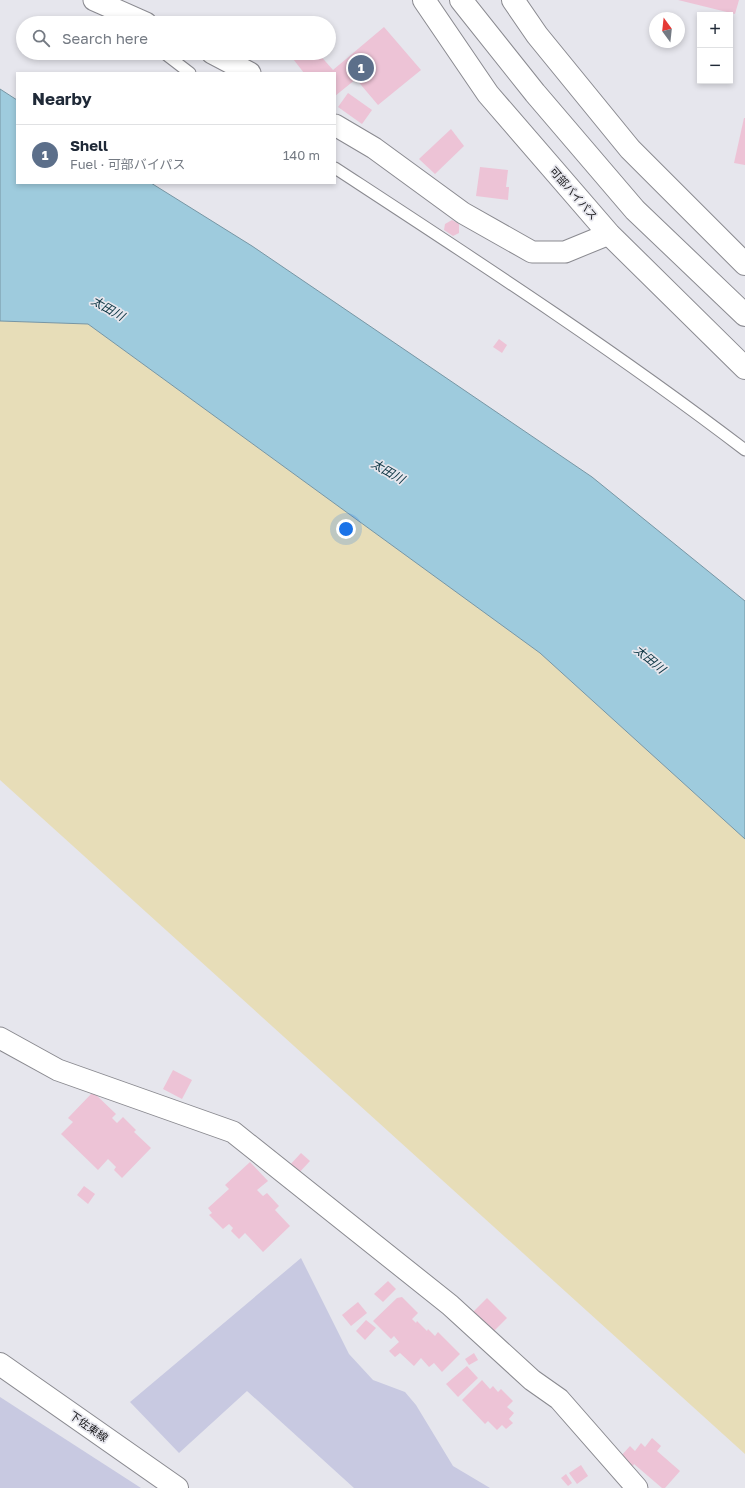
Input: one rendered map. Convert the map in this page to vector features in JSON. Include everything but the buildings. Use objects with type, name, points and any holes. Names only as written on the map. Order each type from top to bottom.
[{"type":"main road","name":"可部バイパス","points":[[424,0],[488,94],[609,234],[745,368]]},
{"type":"main road","points":[[461,0],[535,93],[635,210],[745,316]]},
{"type":"main road","points":[[513,0],[538,35],[630,149],[745,264]]},
{"type":"main road","name":"下佐東線","points":[[0,1364],[177,1488]]},
{"type":"street","points":[[94,0],[130,16]]},
{"type":"street","points":[[225,60],[248,72]]},
{"type":"street","points":[[336,126],[374,148],[463,213],[532,252],[565,252],[609,234]]},
{"type":"street","points":[[0,1038],[58,1070],[233,1132],[450,1305],[532,1380],[559,1399],[637,1488]]},
{"type":"lane","points":[[94,0],[115,16]]},
{"type":"lane","points":[[173,60],[189,72]]},
{"type":"lane","points":[[336,169],[509,282],[680,401],[745,450]]},
{"type":"shaded area","points":[[301,1258],[349,1354],[373,1380],[405,1392],[416,1405],[453,1466],[490,1488],[354,1488],[247,1391],[179,1453],[130,1402]]},
{"type":"shaded area","points":[[0,1397],[141,1488],[0,1488]]},
{"type":"sand","points":[[0,321],[88,324],[540,653],[745,839],[745,1454],[0,780]]},
{"type":"water","name":"太田川","points":[[0,89],[16,99],[16,184],[153,184],[252,246],[592,477],[745,601],[745,839],[540,653],[88,324],[0,321]]},
{"type":"place","name":"Shell","points":[[361,68]]}]
